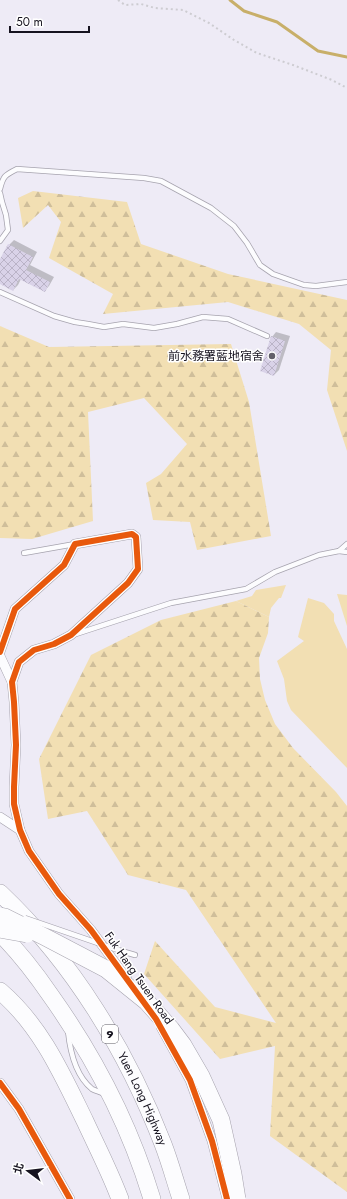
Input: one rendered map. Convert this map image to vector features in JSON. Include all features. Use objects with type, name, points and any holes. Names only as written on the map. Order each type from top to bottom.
[{"type":"highway","name":"Yuen Long Highway","points":[[0,893],[27,921],[57,956],[99,1015],[121,1052],[164,1145],[180,1199]]},
{"type":"highway","points":[[0,916],[45,937],[106,969],[128,986],[159,1015],[183,1045],[201,1076],[221,1120],[237,1199]]},
{"type":"highway","points":[[0,930],[45,937]]},
{"type":"highway","name":"9","points":[[0,933],[30,968],[66,1016],[94,1063],[131,1139],[152,1199]]},
{"type":"highway","points":[[0,992],[12,1001],[30,1022],[50,1052],[82,1115],[120,1199]]},
{"type":"street","points":[[0,652],[15,609],[64,565],[75,544],[132,534],[136,538],[138,569],[128,583],[71,636],[54,644],[34,650],[19,662],[12,682]]},
{"type":"street","points":[[0,656],[12,682]]},
{"type":"street","name":"Fuk Hang Tsuen Road","points":[[12,682],[16,745],[14,804],[20,830],[29,851],[59,894],[92,930],[156,1019],[190,1080],[212,1141],[227,1199]]},
{"type":"street","points":[[0,817],[20,830]]},
{"type":"street","points":[[0,1083],[19,1109],[70,1199]]},
{"type":"lane","points":[[0,189],[2,180],[7,174],[17,169],[144,178],[161,182],[211,208],[234,226],[247,243],[260,265],[273,274],[304,285],[316,286],[347,282]]},
{"type":"lane","points":[[0,193],[6,215],[8,230],[0,241]]},
{"type":"lane","points":[[0,292],[54,316],[75,322],[104,327],[123,324],[154,328],[203,317],[228,319],[267,336]]},
{"type":"lane","points":[[24,553],[75,544]]},
{"type":"lane","points":[[339,551],[347,544]]},
{"type":"lane","points":[[71,636],[171,603],[246,590],[275,572],[320,555],[339,551],[347,552]]},
{"type":"lane","points":[[0,912],[51,926],[135,955]]},
{"type":"path","points":[[118,0],[125,5],[141,4],[155,8],[184,10],[209,22],[234,40],[257,53],[294,65],[332,80],[347,88]]},
{"type":"green space","points":[[33,191],[127,202],[141,244],[228,274],[347,300],[347,451],[327,390],[331,350],[299,324],[228,302],[103,314],[113,294],[49,258],[61,222],[48,205],[23,228],[18,198]]},
{"type":"green space","points":[[0,326],[49,347],[231,344],[249,402],[271,536],[197,550],[190,522],[153,520],[146,483],[161,474],[187,444],[144,398],[88,412],[93,521],[32,539],[0,538]]},
{"type":"green space","points":[[286,585],[281,598],[279,598],[271,608],[269,617],[236,601],[252,596],[256,590]]},
{"type":"green space","points":[[337,594],[347,595],[347,626]]},
{"type":"green space","points":[[308,598],[324,603],[334,614],[334,621],[347,649],[347,768],[291,710],[287,701],[284,679],[277,661],[304,641],[298,637]]},
{"type":"green space","points":[[236,601],[269,617],[268,633],[259,658],[260,679],[265,700],[275,724],[293,748],[336,792],[347,806],[347,1192],[270,1136],[275,1046],[220,1059],[144,974],[155,941],[215,1007],[276,1023],[186,890],[128,875],[87,811],[48,819],[39,759],[91,655],[161,620]]},
{"type":"building","points":[[8,244],[33,257],[26,270],[50,282],[45,292],[19,279],[13,291],[0,284],[0,259]]},
{"type":"building","name":"前水務署藍地宿舍","points":[[271,336],[285,341],[274,376],[260,371]]},
{"type":"waterway","points":[[230,0],[244,11],[277,22],[318,51],[347,57]]},
{"type":"cycle path","points":[[0,652],[15,609],[64,565],[75,544],[132,534],[136,537],[138,569],[128,583],[71,635],[54,644],[34,650],[19,662],[12,682],[16,745],[14,804],[20,830],[29,851],[59,894],[91,930],[156,1019],[190,1080],[212,1141],[227,1199]]},
{"type":"cycle path","points":[[0,1083],[19,1109],[70,1199]]},
{"type":"place","name":"前水務署藍地宿舍","points":[[272,356]]}]
